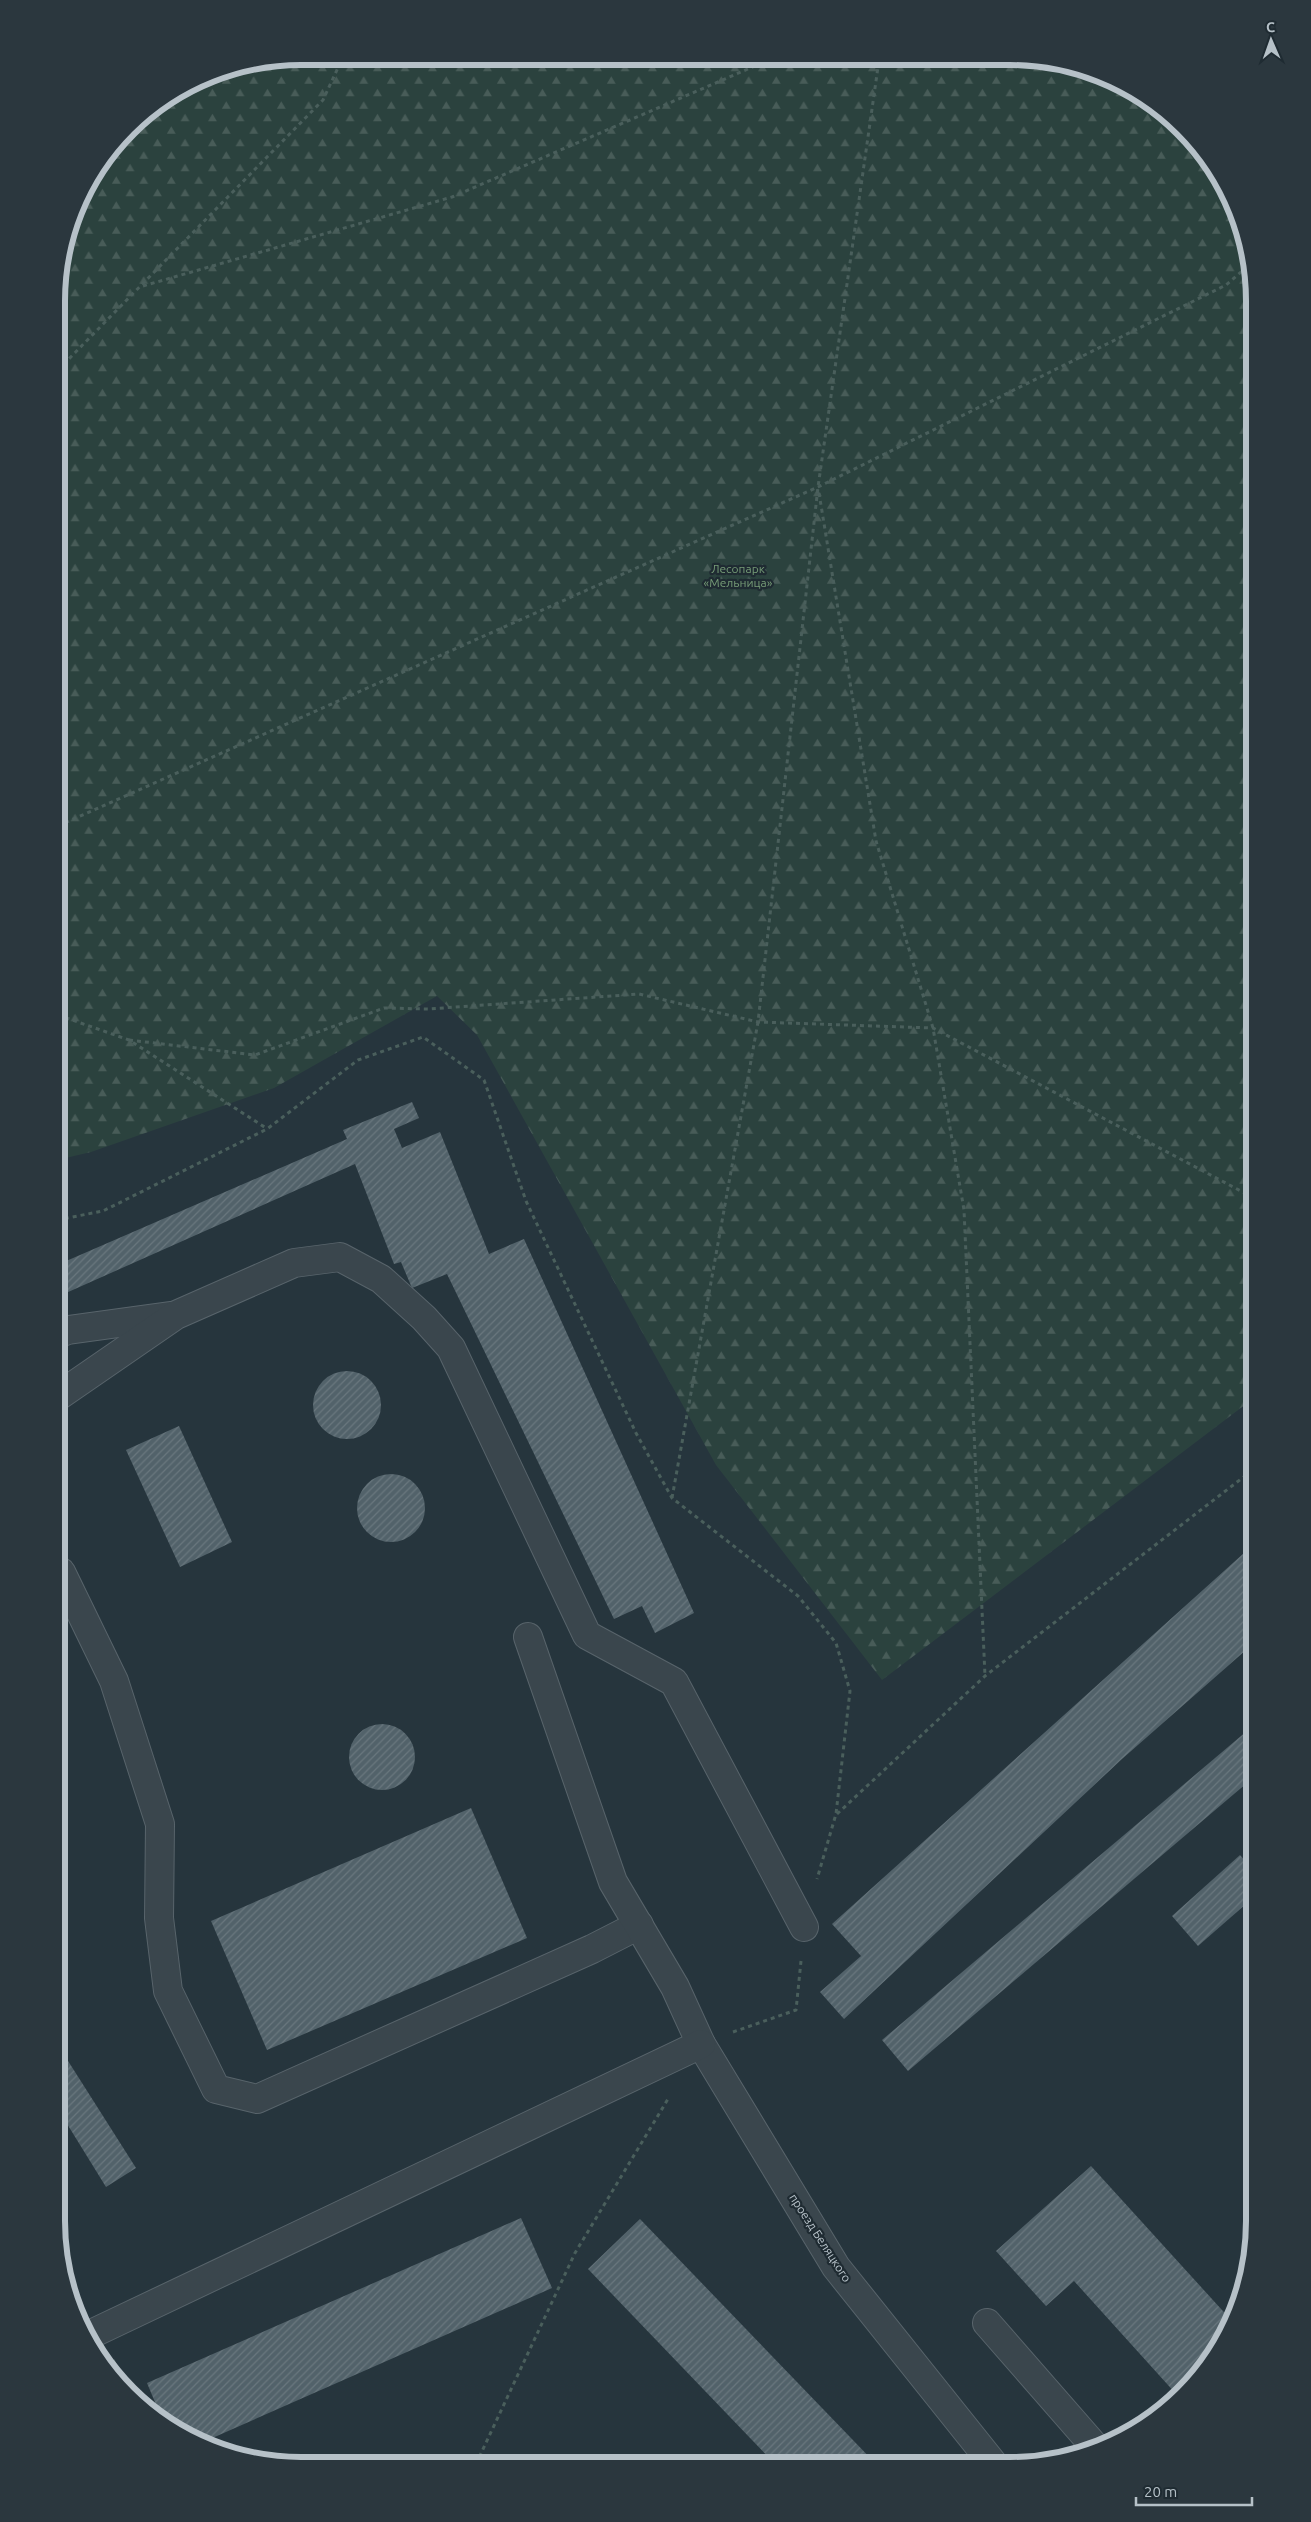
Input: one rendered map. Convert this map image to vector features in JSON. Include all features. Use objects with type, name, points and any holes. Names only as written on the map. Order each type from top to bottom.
[{"type":"street","points":[[65,1391],[176,1315],[294,1263],[340,1257],[381,1279],[424,1318],[451,1348],[587,1635],[674,1682],[804,1927]]},
{"type":"street","points":[[65,1331],[176,1315]]},
{"type":"street","points":[[65,1580],[114,1681],[160,1824],[159,1918],[168,1991],[216,2089],[257,2099],[592,1949],[638,1925]]},
{"type":"street","name":"проезд Беляцкого","points":[[528,1636],[613,1882],[675,1987],[701,2044],[836,2267],[988,2457]]},
{"type":"street","points":[[94,2333],[701,2044]]},
{"type":"street","points":[[987,2323],[1091,2442]]},
{"type":"path","points":[[65,363],[143,286],[323,100],[340,65]]},
{"type":"path","points":[[143,286],[452,197],[757,65]]},
{"type":"path","points":[[672,1498],[758,1022],[818,487],[878,65]]},
{"type":"path","points":[[65,823],[818,487],[1226,285],[1244,269]]},
{"type":"path","points":[[818,487],[876,841],[933,1028],[964,1210],[985,1676]]},
{"type":"path","points":[[65,1018],[128,1040],[255,1055],[384,1008],[428,1009],[640,994],[758,1022],[933,1028],[1246,1194]]},
{"type":"path","points":[[65,1218],[103,1211],[267,1129],[358,1060],[423,1037],[484,1080],[526,1201],[636,1433],[672,1498],[798,1596],[836,1643],[850,1690],[836,1814],[804,1927],[796,2010],[701,2044]]},
{"type":"path","points":[[128,1040],[267,1129]]},
{"type":"path","points":[[836,1814],[985,1676],[1246,1475]]},
{"type":"path","points":[[479,2457],[575,2253],[671,2094]]},
{"type":"green space","name":"Лесопарк «Мельница»","points":[[301,65],[1010,65],[1041,67],[1071,73],[1100,83],[1141,105],[1177,134],[1206,170],[1228,211],[1238,240],[1244,270],[1246,301],[1246,1404],[882,1680],[716,1465],[477,1035],[437,996],[274,1088],[91,1152],[65,1158],[65,301],[67,270],[73,240],[83,211],[105,170],[134,134],[157,114],[197,89],[240,73],[270,67]]},
{"type":"building","points":[[412,1102],[419,1118],[394,1129],[402,1148],[440,1132],[489,1254],[524,1239],[694,1613],[655,1633],[642,1606],[614,1619],[447,1274],[412,1288],[401,1262],[394,1264],[355,1164],[65,1293],[65,1262],[347,1139],[343,1130]]},
{"type":"building","points":[[347,1371],[360,1374],[371,1381],[378,1392],[381,1405],[378,1418],[371,1429],[360,1436],[347,1439],[334,1436],[323,1429],[316,1418],[313,1405],[316,1392],[323,1381],[334,1374]]},
{"type":"building","points":[[179,1426],[232,1542],[180,1567],[126,1450]]},
{"type":"building","points":[[391,1474],[404,1477],[415,1484],[422,1495],[425,1508],[422,1521],[415,1532],[404,1539],[391,1542],[378,1539],[367,1532],[360,1521],[357,1508],[360,1495],[367,1484],[378,1477]]},
{"type":"building","points":[[1246,1551],[1246,1650],[1122,1759],[844,2019],[820,1992],[861,1956],[832,1924]]},
{"type":"building","points":[[382,1724],[395,1727],[405,1734],[412,1744],[415,1757],[412,1770],[405,1780],[395,1787],[382,1790],[369,1787],[359,1780],[352,1770],[349,1757],[352,1744],[359,1734],[369,1727]]},
{"type":"building","points":[[1246,1732],[1246,1784],[908,2071],[882,2040]]},
{"type":"building","points":[[471,1808],[527,1938],[267,2050],[211,1921]]},
{"type":"building","points":[[1240,1855],[1246,1862],[1246,1904],[1198,1946],[1172,1916]]},
{"type":"building","points":[[65,2056],[136,2168],[106,2187],[65,2121]]},
{"type":"building","points":[[1091,2166],[1226,2315],[1206,2352],[1174,2391],[1074,2281],[1046,2306],[996,2251]]},
{"type":"building","points":[[521,2218],[552,2288],[211,2439],[183,2425],[158,2408],[147,2383]]},
{"type":"building","points":[[640,2219],[869,2457],[768,2457],[588,2269]]}]
